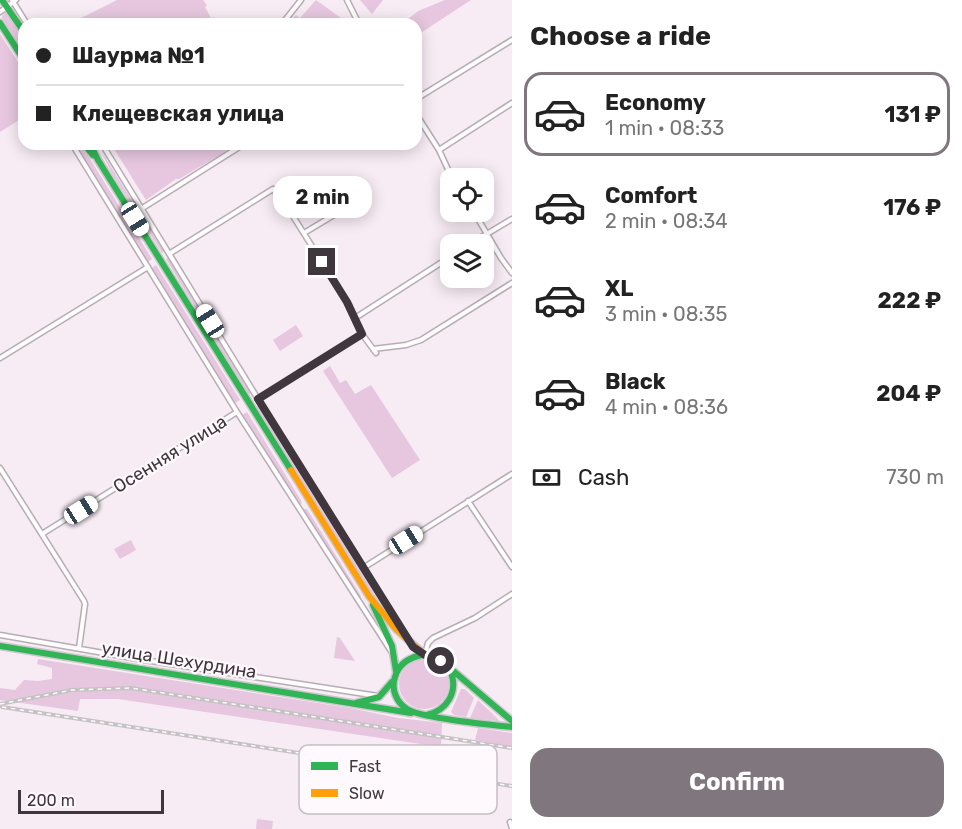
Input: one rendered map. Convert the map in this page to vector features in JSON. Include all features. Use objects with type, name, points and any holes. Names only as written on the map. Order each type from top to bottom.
[{"type":"main road","points":[[2,0],[12,2],[18,18]]},
{"type":"main road","points":[[0,23],[18,51]]},
{"type":"main road","points":[[89,150],[98,160]]},
{"type":"main road","points":[[93,150],[369,596],[413,647],[425,655],[438,658],[512,721]]},
{"type":"main road","points":[[369,596],[394,656],[396,672],[394,690],[397,700],[404,709],[427,716],[512,727]]},
{"type":"main road","name":"улица Шехурдина","points":[[0,646],[411,713]]},
{"type":"main road","points":[[396,672],[410,658],[425,655]]},
{"type":"main road","points":[[427,716],[442,710],[452,697],[454,682],[449,668]]},
{"type":"main road","points":[[379,697],[394,680]]},
{"type":"main road","name":"улица Шехурдина","points":[[352,704],[379,697]]},
{"type":"street","points":[[287,18],[302,0]]},
{"type":"street","points":[[347,0],[356,18]]},
{"type":"street","points":[[0,12],[12,2],[23,18]]},
{"type":"street","points":[[422,95],[512,39]]},
{"type":"street","points":[[439,150],[512,103]]},
{"type":"street","points":[[422,123],[447,168]]},
{"type":"street","points":[[76,150],[237,412],[394,656]]},
{"type":"street","points":[[106,150],[413,647]]},
{"type":"street","points":[[141,209],[234,150]]},
{"type":"street","points":[[169,254],[273,189],[304,233],[374,351],[421,340],[512,283]]},
{"type":"street","points":[[304,233],[354,203]]},
{"type":"street","points":[[487,233],[512,219]]},
{"type":"street","points":[[480,222],[512,273]]},
{"type":"street","points":[[355,318],[440,263]]},
{"type":"street","points":[[0,358],[147,267]]},
{"type":"street","points":[[258,399],[362,334]]},
{"type":"street","name":"Осенняя улица","points":[[42,534],[237,412]]},
{"type":"street","points":[[0,468],[84,601],[79,648]]},
{"type":"street","points":[[363,568],[512,474]]},
{"type":"street","points":[[468,501],[512,567]]},
{"type":"street","points":[[425,655],[428,643],[433,638],[475,618],[512,594]]},
{"type":"street","points":[[0,635],[379,697]]},
{"type":"street","points":[[510,822],[512,828]]},
{"type":"shaded area","points":[[117,0],[203,0],[211,18],[81,18]]},
{"type":"shaded area","points":[[316,0],[341,18],[300,18]]},
{"type":"shaded area","points":[[360,0],[383,0],[372,14]]},
{"type":"shaded area","points":[[445,0],[471,0],[422,32],[422,18],[409,18],[418,11]]},
{"type":"shaded area","points":[[6,12],[9,13],[18,27],[18,43],[2,18]]},
{"type":"shaded area","points":[[0,34],[18,62],[18,121],[0,132]]},
{"type":"shaded area","points":[[78,150],[83,150],[90,159],[152,259],[148,262]]},
{"type":"shaded area","points":[[115,150],[229,150],[176,179],[146,200]]},
{"type":"shaded area","points":[[101,151],[164,252],[162,253],[111,172]]},
{"type":"shaded area","points":[[168,258],[251,393],[248,395],[166,259]]},
{"type":"shaded area","points":[[156,265],[240,400],[235,403],[152,268]]},
{"type":"shaded area","points":[[296,325],[303,336],[280,351],[273,340]]},
{"type":"shaded area","points":[[330,366],[340,383],[346,380],[355,394],[371,385],[420,460],[392,478],[323,371]]},
{"type":"shaded area","points":[[259,405],[385,607],[384,609],[255,407]]},
{"type":"shaded area","points":[[247,412],[302,502],[301,504],[242,415]]},
{"type":"shaded area","points":[[307,509],[361,596],[360,598],[303,511]]},
{"type":"shaded area","points":[[131,540],[136,550],[120,559],[114,549]]},
{"type":"shaded area","points":[[337,637],[340,638],[355,661],[334,658]]},
{"type":"shaded area","points":[[38,659],[350,708],[398,718],[442,723],[441,745],[428,745],[118,699],[80,699],[78,711],[0,700],[0,688],[15,690],[24,680],[52,679],[52,668],[37,664]]},
{"type":"shaded area","points":[[419,659],[429,659],[442,666],[449,679],[449,689],[442,702],[429,709],[419,709],[410,705],[403,698],[399,689],[399,679],[403,670],[410,663]]},
{"type":"shaded area","points":[[461,689],[465,689],[474,698],[466,717],[454,715],[451,712]]},
{"type":"shaded area","points":[[478,700],[497,718],[499,721],[470,718]]},
{"type":"shaded area","points":[[478,728],[512,733],[512,747],[475,740]]},
{"type":"shaded area","points":[[257,819],[273,821],[272,829],[256,829]]},
{"type":"railway","points":[[0,704],[72,690],[131,688],[493,745]]},
{"type":"railway","points":[[2,707],[299,753]]},
{"type":"railway","points":[[497,746],[512,748]]},
{"type":"railway","points":[[497,784],[512,786]]},
{"type":"traffic: fast","points":[[2,0],[18,23]]},
{"type":"traffic: fast","points":[[0,23],[18,51]]},
{"type":"traffic: fast","points":[[89,150],[93,155]]},
{"type":"traffic: fast","points":[[93,150],[291,470]]},
{"type":"traffic: fast","points":[[373,605],[392,646],[396,671]]},
{"type":"traffic: fast","points":[[0,646],[411,713]]},
{"type":"traffic: fast","points":[[427,715],[440,709],[449,700],[453,689],[448,667],[441,659],[431,655],[414,657],[396,673],[394,691],[403,706],[414,712],[426,715],[457,721],[512,727]]},
{"type":"traffic: fast","points":[[451,669],[512,721]]},
{"type":"traffic: fast","points":[[356,703],[379,697],[392,682]]},
{"type":"traffic: slow","points":[[291,470],[369,596],[396,629],[425,655]]},
{"type":"route","points":[[322,262],[347,302],[362,334],[258,399],[413,647],[441,661]]}]
